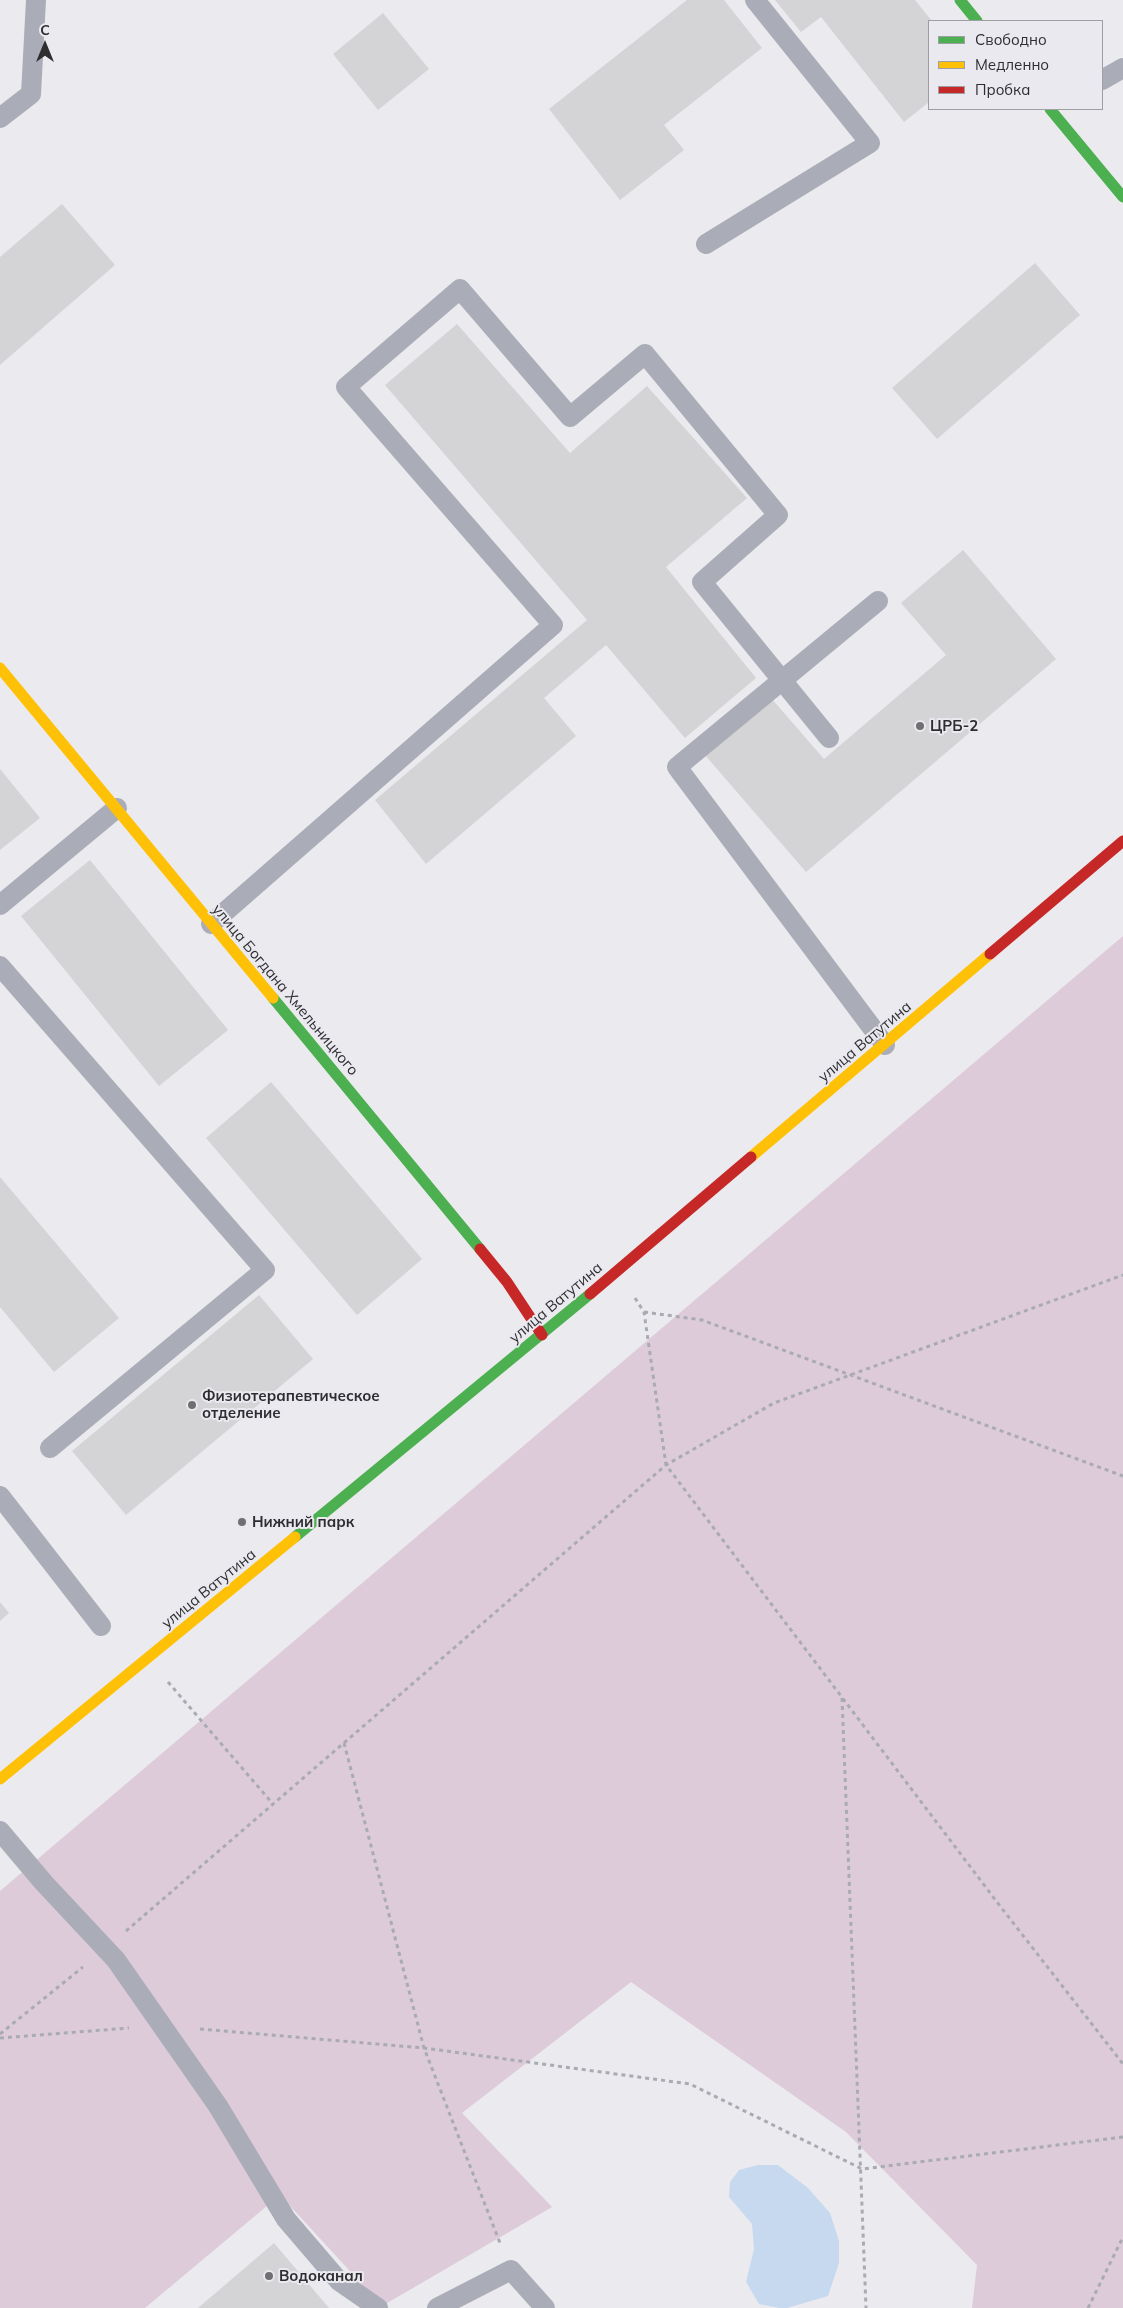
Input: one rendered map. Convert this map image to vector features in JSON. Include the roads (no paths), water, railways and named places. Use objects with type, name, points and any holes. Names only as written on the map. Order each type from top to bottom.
[{"type":"main road","points":[[960,0],[976,20]]},
{"type":"main road","points":[[1051,110],[1123,197]]},
{"type":"main road","name":"улица Богдана Хмельницкого","points":[[0,668],[507,1282],[542,1335]]},
{"type":"main road","name":"улица Ватутина","points":[[0,1779],[542,1335],[1123,841]]},
{"type":"lane","points":[[0,118],[31,94],[36,0]]},
{"type":"lane","points":[[706,244],[870,143],[754,0]]},
{"type":"lane","points":[[1103,79],[1123,68]]},
{"type":"lane","points":[[211,924],[553,626],[346,387],[460,289],[570,417],[644,354],[778,516],[702,582],[829,738]]},
{"type":"lane","points":[[878,601],[677,767],[885,1045]]},
{"type":"lane","points":[[0,905],[116,808]]},
{"type":"lane","points":[[0,966],[265,1270],[50,1448]]},
{"type":"lane","points":[[0,1496],[101,1626]]},
{"type":"lane","points":[[0,1831],[44,1883],[116,1960],[218,2106],[286,2220],[339,2281],[378,2308]]},
{"type":"lane","points":[[437,2308],[511,2270],[545,2308]]},
{"type":"water","points":[[758,2165],[778,2165],[808,2188],[830,2213],[839,2241],[839,2263],[828,2296],[787,2308],[779,2308],[759,2304],[746,2282],[754,2249],[752,2224],[729,2197],[730,2182],[739,2170]]},
{"type":"place","name":"ЦРБ-2","points":[[920,726]]},
{"type":"place","name":"Физиотерапевтическое отделение","points":[[192,1405]]},
{"type":"place","name":"Нижний парк","points":[[242,1522]]},
{"type":"place","name":"Водоканал","points":[[269,2276]]}]
